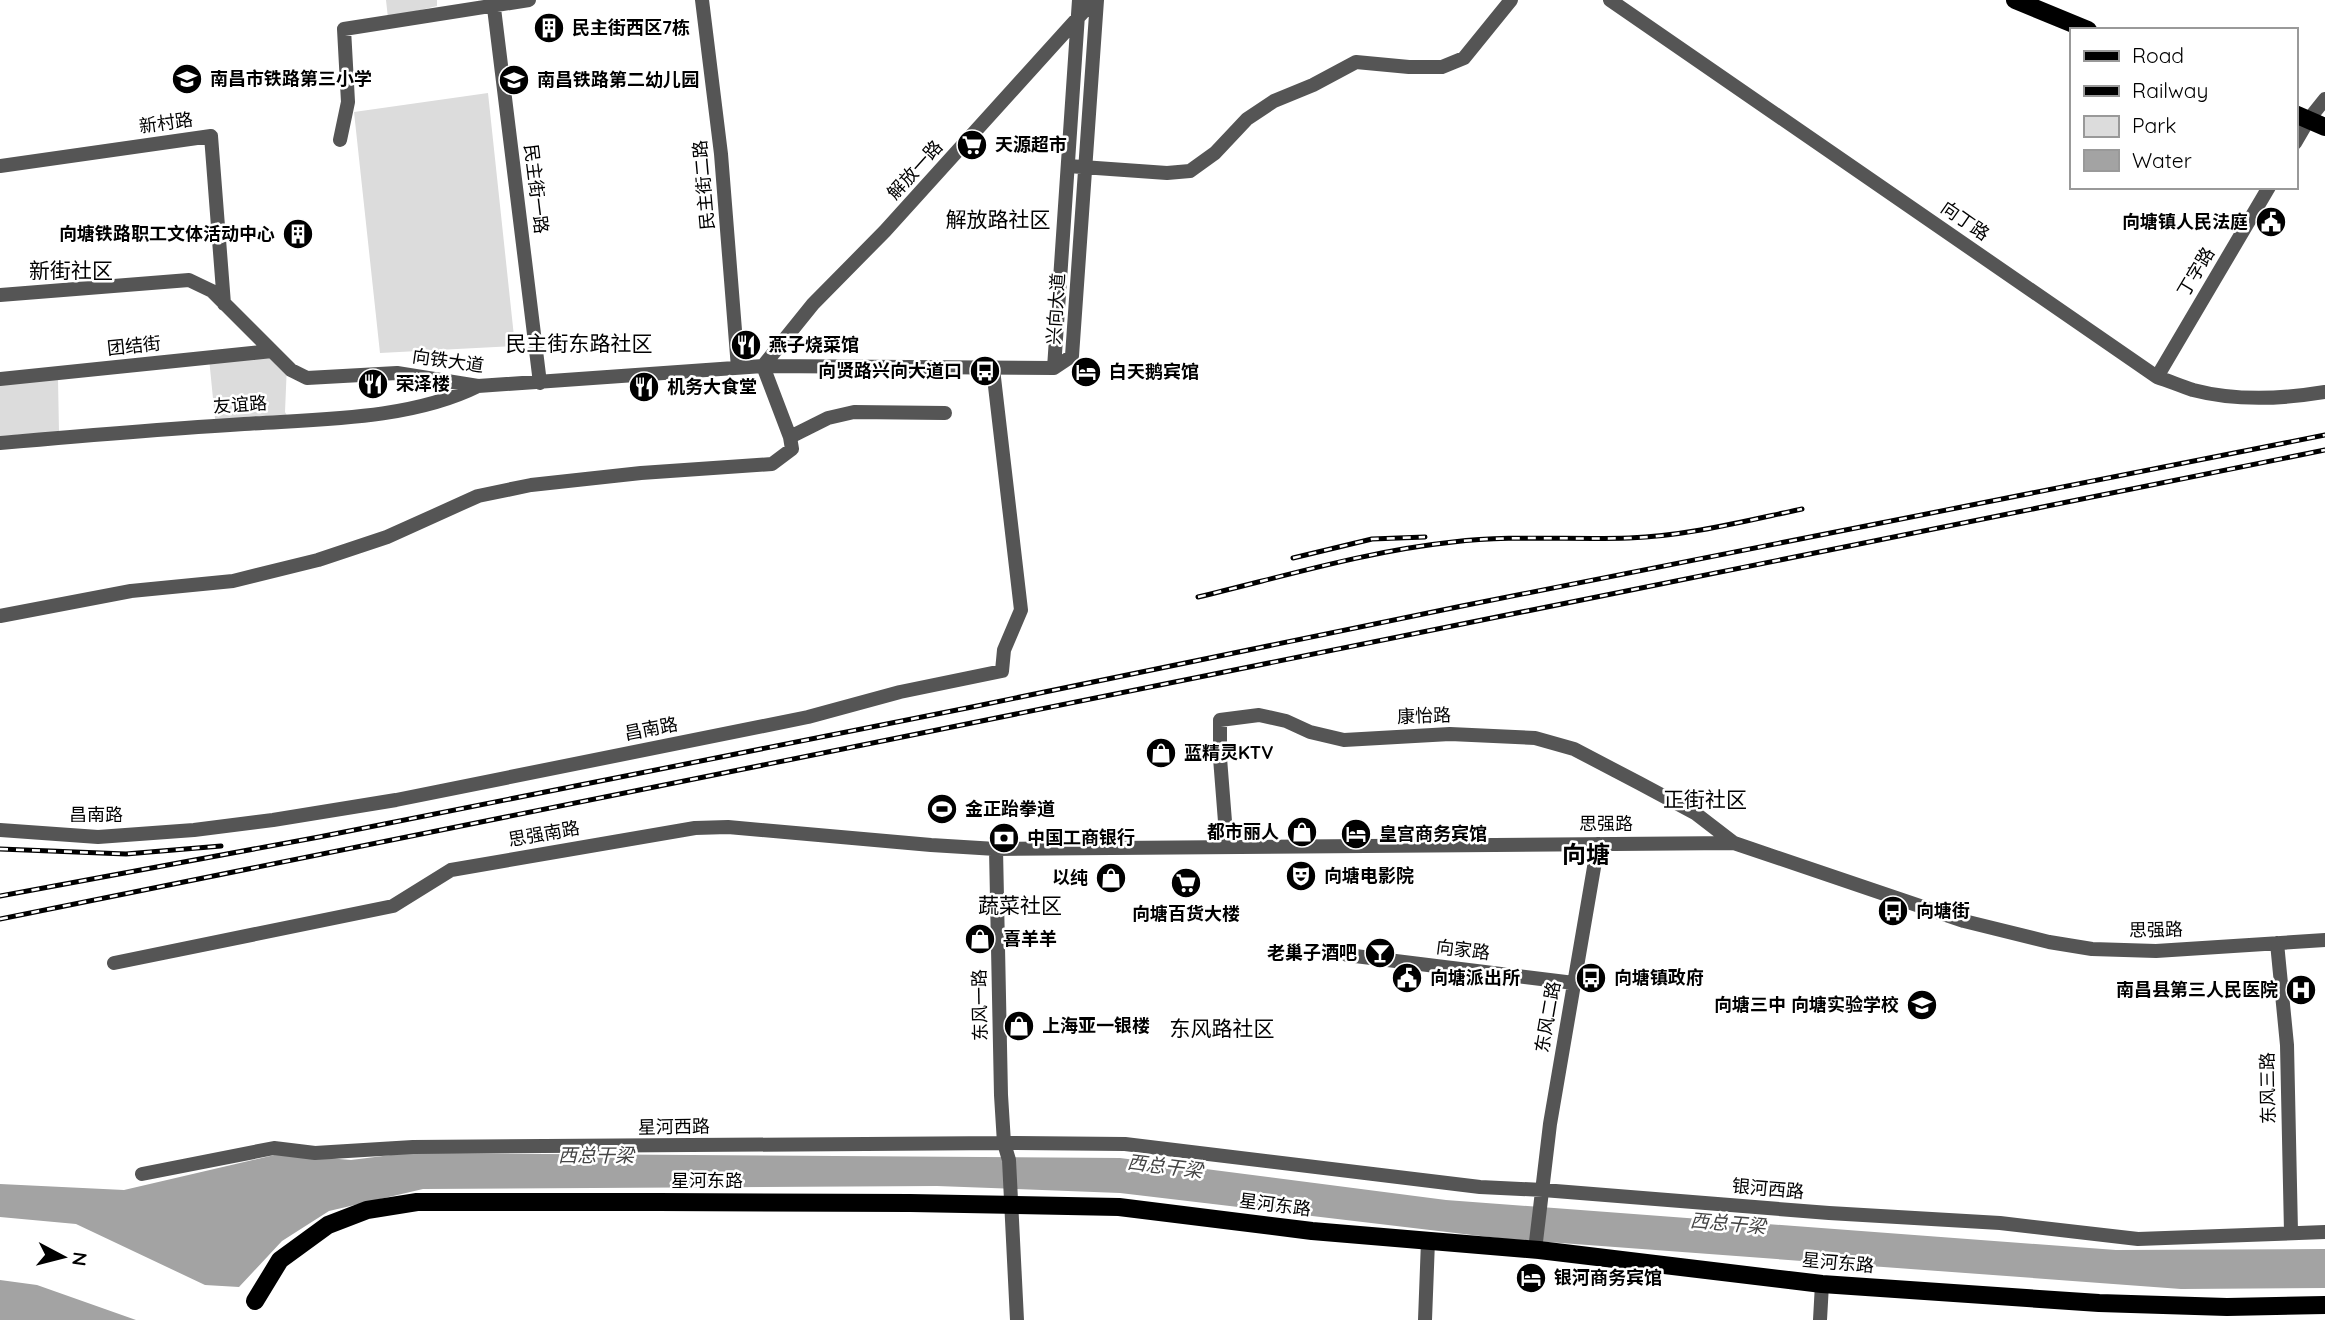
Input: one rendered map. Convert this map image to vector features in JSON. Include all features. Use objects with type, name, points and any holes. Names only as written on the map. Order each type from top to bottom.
[{"type":"main road","points":[[2015,0],[2083,28]]},
{"type":"main road","name":"星河东路","points":[[255,1301],[280,1260],[328,1225],[367,1210],[417,1202],[896,1203],[1011,1197],[1119,1207],[1312,1231],[1535,1247],[1822,1284],[2099,1303],[2227,1307],[2325,1304]]},
{"type":"street","points":[[340,140],[348,102],[344,29],[396,23],[493,2],[529,0]]},
{"type":"street","name":"民主街二路","points":[[702,0],[721,154],[738,368]]},
{"type":"street","name":"兴向大道","points":[[1054,368],[1079,0]]},
{"type":"street","name":"兴向大道","points":[[1054,368],[1072,356],[1096,0]]},
{"type":"street","name":"解放一路","points":[[763,366],[813,304],[885,231],[1096,0]]},
{"type":"street","points":[[1068,166],[1167,173],[1190,171],[1215,152],[1247,119],[1274,102],[1356,62],[1442,67],[1464,58],[1511,0]]},
{"type":"street","name":"向丁路","points":[[1610,0],[2157,377],[2194,390],[2236,396],[2292,397],[2325,392]]},
{"type":"street","name":"民主街一路","points":[[493,2],[540,383]]},
{"type":"street","points":[[2297,140],[2325,99]]},
{"type":"street","name":"新村路","points":[[0,166],[211,136],[224,304]]},
{"type":"street","name":"丁字路","points":[[2157,377],[2268,189]]},
{"type":"street","name":"向铁大道","points":[[0,295],[189,280],[212,292],[291,370],[307,377],[397,373],[478,386],[763,366],[1054,368]]},
{"type":"street","name":"团结街","points":[[0,379],[272,351]]},
{"type":"street","points":[[0,615],[131,591],[233,581],[306,563],[387,537],[478,496],[531,485],[641,473],[772,464],[792,449],[763,366]]},
{"type":"street","name":"昌南路","points":[[0,830],[97,838],[274,820],[396,800],[794,719],[900,692],[1002,671],[1004,650],[1021,610],[993,369]]},
{"type":"street","name":"友谊路","points":[[0,443],[339,418],[453,399],[478,386]]},
{"type":"street","points":[[790,437],[828,418],[853,412],[945,413]]},
{"type":"street","name":"康怡路","points":[[1227,848],[1220,720],[1259,715],[1344,740],[1450,734],[1535,738],[1574,749],[1639,783],[1695,813],[1734,843]]},
{"type":"street","name":"思强南路","points":[[114,963],[393,906],[451,870],[695,828],[728,827],[996,849]]},
{"type":"street","name":"思强路","points":[[996,849],[1734,843],[1964,921],[2049,942],[2092,949],[2156,951],[2325,940]]},
{"type":"street","name":"东风二路","points":[[1535,1247],[1541,1193],[1598,844]]},
{"type":"street","name":"东风一路","points":[[996,849],[1001,1095],[1011,1197]]},
{"type":"street","name":"东风三路","points":[[2277,943],[2287,1045],[2291,1232]]},
{"type":"street","name":"向家路","points":[[1347,956],[1574,983]]},
{"type":"street","name":"星河西路","points":[[142,1174],[274,1148],[315,1153],[413,1147],[1004,1143],[1125,1144],[1209,1154]]},
{"type":"street","name":"银河西路","points":[[1209,1154],[1541,1193],[2000,1223],[2138,1239],[2325,1232]]},
{"type":"street","points":[[1011,1197],[1017,1320]]},
{"type":"street","points":[[1425,1320],[1428,1241]]},
{"type":"street","points":[[1820,1320],[1822,1284]]},
{"type":"green space","points":[[386,0],[437,0],[437,6],[388,18]]},
{"type":"green space","points":[[488,93],[515,346],[380,353],[354,112]]},
{"type":"green space","points":[[274,354],[287,364],[285,412],[293,426],[216,429],[209,358]]},
{"type":"green space","points":[[58,379],[59,432],[0,436],[0,385]]},
{"type":"water","name":"西总干梁","points":[[407,1153],[1120,1158],[1446,1200],[2116,1250],[2325,1249],[2325,1288],[2181,1289],[1506,1239],[1120,1193],[937,1186],[423,1189],[329,1211],[282,1241],[239,1287],[205,1285],[76,1224],[0,1217],[0,1184],[124,1190],[279,1154],[351,1160]]},
{"type":"water","points":[[0,1280],[37,1285],[136,1320],[0,1320]]},
{"type":"railway","points":[[0,896],[319,837],[2325,435]]},
{"type":"railway","points":[[0,919],[2325,450]]},
{"type":"railway","points":[[1198,597],[1357,558],[1421,546],[1497,539],[1651,537],[1802,509]]},
{"type":"railway","points":[[1293,558],[1372,539],[1425,537]]},
{"type":"railway","points":[[0,849],[126,854],[221,846]]},
{"type":"place","name":"民主街西区7栋","points":[[549,28]]},
{"type":"place","name":"南昌市铁路第三小学","points":[[187,79]]},
{"type":"place","name":"南昌铁路第二幼儿园","points":[[514,80]]},
{"type":"place","name":"天源超市","points":[[972,145]]},
{"type":"place","name":"向塘镇人民法庭","points":[[2271,222]]},
{"type":"place","name":"向塘铁路职工文体活动中心","points":[[298,234]]},
{"type":"place","name":"燕子烧菜馆","points":[[746,345]]},
{"type":"place","name":"向贤路兴向大道口","points":[[985,371]]},
{"type":"place","name":"白天鹅宾馆","points":[[1086,372]]},
{"type":"place","name":"荣泽楼","points":[[373,384]]},
{"type":"place","name":"机务大食堂","points":[[644,387]]},
{"type":"place","name":"蓝精灵KTV","points":[[1161,753]]},
{"type":"place","name":"金正跆拳道","points":[[942,809]]},
{"type":"place","name":"都市丽人","points":[[1302,832]]},
{"type":"place","name":"皇宫商务宾馆","points":[[1356,834]]},
{"type":"place","name":"中国工商银行","points":[[1004,838]]},
{"type":"place","name":"向塘电影院","points":[[1301,876]]},
{"type":"place","name":"以纯","points":[[1111,878]]},
{"type":"place","name":"向塘百货大楼","points":[[1186,883]]},
{"type":"place","name":"向塘街","points":[[1893,911]]},
{"type":"place","name":"喜羊羊","points":[[980,939]]},
{"type":"place","name":"老巢子酒吧","points":[[1380,953]]},
{"type":"place","name":"向塘派出所","points":[[1407,978]]},
{"type":"place","name":"向塘镇政府","points":[[1591,978]]},
{"type":"place","name":"南昌县第三人民医院","points":[[2301,990]]},
{"type":"place","name":"向塘三中 向塘实验学校","points":[[1922,1005]]},
{"type":"place","name":"上海亚一银楼","points":[[1019,1026]]},
{"type":"place","name":"银河商务宾馆","points":[[1531,1278]]},
{"type":"district","name":"解放路社区","points":[[998,220]]},
{"type":"district","name":"新街社区","points":[[71,271]]},
{"type":"district","name":"民主街东路社区","points":[[579,344]]},
{"type":"district","name":"正街社区","points":[[1705,800]]},
{"type":"district","name":"向塘","points":[[1586,855]]},
{"type":"district","name":"蔬菜社区","points":[[1020,906]]},
{"type":"district","name":"东风路社区","points":[[1222,1029]]}]
